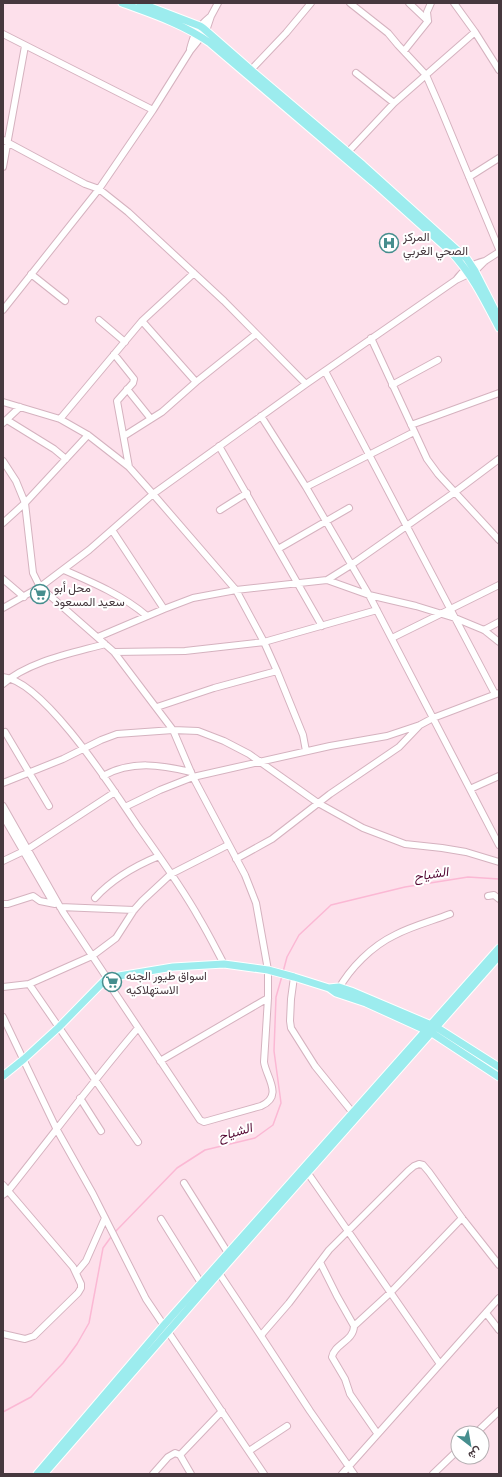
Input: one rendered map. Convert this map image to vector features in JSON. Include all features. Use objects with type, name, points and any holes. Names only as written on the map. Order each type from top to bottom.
[{"type":"main road","points":[[122,3],[167,19],[194,33],[204,34]]},
{"type":"main road","points":[[140,3],[200,26],[204,34],[348,152],[454,247],[470,270],[499,318]]},
{"type":"main road","points":[[249,72],[470,270],[499,328]]},
{"type":"main road","points":[[36,1474],[201,1283],[306,1170],[431,1029],[499,948]]},
{"type":"main road","points":[[44,1474],[219,1273],[353,1112],[499,956]]},
{"type":"main road","points":[[3,1076],[24,1059],[107,981],[173,967],[224,964],[271,971],[292,976],[381,1002],[499,1067]]},
{"type":"main road","points":[[431,1029],[499,1076]]},
{"type":"street","points":[[3,310],[99,189],[153,110],[190,51],[204,34],[218,3]]},
{"type":"street","points":[[249,72],[286,34],[311,3]]},
{"type":"street","points":[[3,608],[24,597],[64,570],[153,494],[219,446],[371,338],[410,313],[499,251],[470,177],[426,75],[388,33],[350,3]]},
{"type":"street","points":[[409,3],[428,21]]},
{"type":"street","points":[[404,51],[428,21],[427,12],[431,3]]},
{"type":"street","points":[[454,3],[475,32],[499,70]]},
{"type":"street","points":[[190,51],[194,33],[211,16]]},
{"type":"street","points":[[348,152],[394,103],[475,32]]},
{"type":"street","points":[[3,34],[153,110]]},
{"type":"street","points":[[3,167],[5,140],[25,46]]},
{"type":"street","points":[[356,73],[394,103]]},
{"type":"street","points":[[5,140],[84,184],[99,189],[128,212],[224,301],[306,384]]},
{"type":"street","points":[[470,177],[499,158]]},
{"type":"street","points":[[60,419],[142,321],[194,273]]},
{"type":"street","points":[[31,274],[65,301]]},
{"type":"street","points":[[99,320],[125,342]]},
{"type":"street","points":[[142,321],[196,382]]},
{"type":"street","points":[[124,436],[152,419],[175,402],[196,382],[256,334]]},
{"type":"street","points":[[371,338],[430,464],[499,540]]},
{"type":"street","points":[[114,354],[134,379],[133,383],[117,401],[129,467]]},
{"type":"street","points":[[392,385],[438,360]]},
{"type":"street","points":[[125,807],[192,775],[387,736],[497,694],[406,526],[325,371]]},
{"type":"street","points":[[127,389],[152,419]]},
{"type":"street","points":[[411,425],[499,393]]},
{"type":"street","points":[[3,402],[60,419],[88,435],[129,467],[153,494],[236,590],[264,642],[277,671],[303,735],[306,751]]},
{"type":"street","points":[[20,407],[5,422],[54,449],[66,459]]},
{"type":"street","points":[[261,416],[306,487],[369,595],[499,845]]},
{"type":"street","points":[[306,487],[414,432]]},
{"type":"street","points":[[3,523],[25,503],[88,435]]},
{"type":"street","points":[[219,446],[322,626]]},
{"type":"street","points":[[98,637],[193,598],[236,590],[327,580],[351,565],[455,492],[499,459]]},
{"type":"street","points":[[3,461],[16,481],[25,503],[33,573],[40,587],[114,652],[157,707],[173,730],[192,775],[245,875],[256,903],[271,971],[264,1062],[265,1070],[271,1079],[272,1097],[269,1102],[204,1122],[201,1121],[90,957],[57,906],[3,816]]},
{"type":"street","points":[[220,510],[247,493]]},
{"type":"street","points":[[278,549],[348,508]]},
{"type":"street","points":[[112,530],[164,609]]},
{"type":"street","points":[[64,570],[99,585],[123,598],[147,616]]},
{"type":"street","points":[[3,579],[24,597]]},
{"type":"street","points":[[327,580],[369,595],[455,618],[484,630],[499,642]]},
{"type":"street","points":[[392,638],[499,585]]},
{"type":"street","points":[[114,652],[185,651],[264,642],[377,610]]},
{"type":"street","points":[[484,630],[499,622]]},
{"type":"street","points":[[3,684],[10,678],[27,669],[50,660],[105,644]]},
{"type":"street","points":[[157,707],[214,688],[277,671]]},
{"type":"street","points":[[3,677],[10,678],[29,690],[67,727],[85,749],[171,874],[199,918],[224,964]]},
{"type":"street","points":[[236,859],[272,839],[330,794],[399,747],[420,724]]},
{"type":"street","points":[[3,783],[85,749],[116,734],[173,730],[198,731],[224,741],[260,762],[318,803],[363,828],[396,842],[466,852],[499,862]]},
{"type":"street","points":[[5,732],[49,806]]},
{"type":"street","points":[[103,776],[118,769],[142,765],[163,766],[192,775]]},
{"type":"street","points":[[470,789],[499,776]]},
{"type":"street","points":[[3,862],[25,851],[115,792]]},
{"type":"street","points":[[3,806],[25,851]]},
{"type":"street","points":[[3,987],[28,984],[90,957],[116,938],[134,910],[150,892],[171,874],[228,845]]},
{"type":"street","points":[[95,898],[104,888],[134,866],[159,856]]},
{"type":"street","points":[[488,896],[494,895],[499,899]]},
{"type":"street","points":[[3,904],[8,904],[33,896],[40,901],[57,906],[134,910]]},
{"type":"street","points":[[337,990],[354,968],[382,942],[403,931],[450,914]]},
{"type":"street","points":[[292,976],[291,1028],[315,1066],[353,1112]]},
{"type":"street","points":[[28,984],[138,1142]]},
{"type":"street","points":[[160,1060],[268,998]]},
{"type":"street","points":[[3,1017],[57,1130],[77,1164],[146,1299],[264,1474]]},
{"type":"street","points":[[5,1193],[57,1130],[95,1079],[138,1028]]},
{"type":"street","points":[[80,1098],[101,1131]]},
{"type":"street","points":[[262,1336],[329,1250],[408,1171],[419,1164],[423,1165],[429,1172],[462,1218],[499,1265]]},
{"type":"street","points":[[306,1170],[440,1364]]},
{"type":"street","points":[[184,1183],[228,1253]]},
{"type":"street","points":[[3,1185],[5,1193],[61,1253],[76,1273],[81,1284],[81,1288],[78,1293],[38,1333],[31,1338],[25,1339],[3,1334]]},
{"type":"street","points":[[76,1273],[86,1261],[104,1218]]},
{"type":"street","points":[[378,1433],[350,1394],[345,1380],[332,1357],[333,1353],[352,1334],[354,1326],[390,1293],[462,1218]]},
{"type":"street","points":[[161,1219],[201,1283]]},
{"type":"street","points":[[320,1262],[354,1326]]},
{"type":"street","points":[[219,1273],[262,1336],[310,1411],[354,1474]]},
{"type":"street","points":[[342,1474],[499,1298]]},
{"type":"street","points":[[486,1313],[499,1330]]},
{"type":"street","points":[[180,1455],[222,1411]]},
{"type":"street","points":[[484,1425],[499,1411]]},
{"type":"street","points":[[249,1451],[288,1426]]},
{"type":"street","points":[[153,1474],[171,1455],[176,1453],[180,1455],[191,1474]]},
{"type":"street","points":[[433,1474],[450,1458]]},
{"type":"waterway","name":"الشياح","points":[[283,972],[287,957],[299,935],[331,905],[405,887],[468,877],[499,879]]},
{"type":"waterway","name":"الشياح","points":[[115,1232],[177,1168],[205,1150],[255,1138],[273,1125],[281,1103],[274,1051],[276,997],[282,976]]},
{"type":"waterway","name":"الشياح","points":[[3,1412],[31,1397],[63,1363],[77,1344],[89,1323],[103,1248],[111,1237]]},
{"type":"place","name":"المركز الصحي الغربي","points":[[389,243]]},
{"type":"place","name":"محل أبو سعيد المسعود","points":[[40,594]]},
{"type":"place","name":"اسواق طيور الجنه الاستهلاكيه","points":[[112,982]]}]
